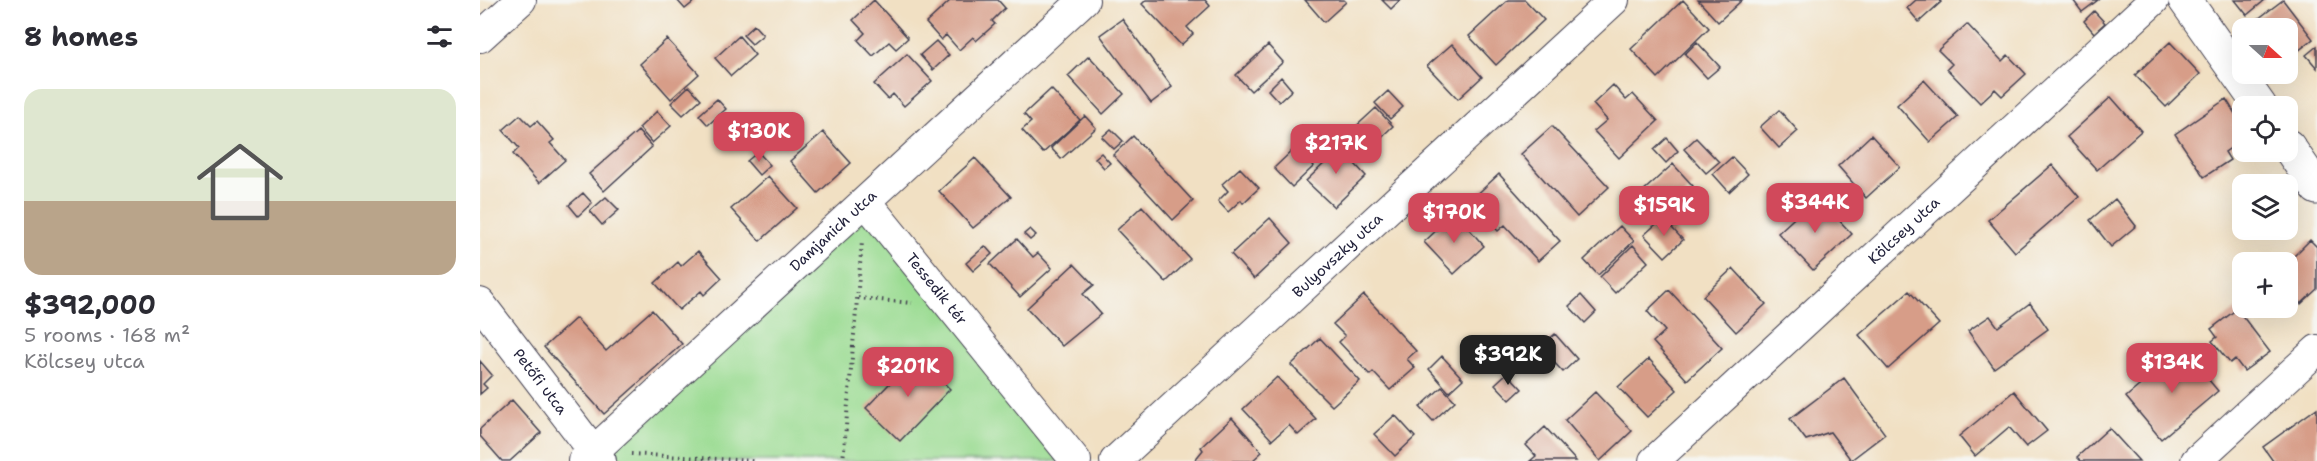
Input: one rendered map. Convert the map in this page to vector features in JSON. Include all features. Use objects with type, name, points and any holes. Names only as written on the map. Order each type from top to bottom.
[{"type":"street","points":[[480,37],[520,0]]},
{"type":"street","name":"Damjanich utca","points":[[592,458],[1084,0]]},
{"type":"street","name":"Bulyovszky utca","points":[[1115,461],[1614,0]]},
{"type":"street","name":"Kölcsey utca","points":[[1654,461],[2154,0]]},
{"type":"street","points":[[2185,0],[2253,96]]},
{"type":"street","points":[[2298,160],[2317,188]]},
{"type":"street","name":"Tessedik tér","points":[[866,202],[1076,461]]},
{"type":"street","name":"Petőfi utca","points":[[480,303],[592,458]]},
{"type":"street","points":[[2196,461],[2317,350]]},
{"type":"path","points":[[843,461],[866,202]]},
{"type":"path","points":[[858,298],[912,303]]},
{"type":"path","points":[[592,458],[753,461]]},
{"type":"green space","points":[[866,202],[1076,461],[601,461]]},
{"type":"building","points":[[677,0],[696,0],[685,9]]},
{"type":"building","points":[[874,0],[908,38],[896,49],[889,42],[873,56],[858,40],[865,33],[853,20]]},
{"type":"building","points":[[951,0],[998,0],[1005,8],[992,21],[995,24],[976,41],[973,37],[959,50],[946,35],[941,40],[926,23]]},
{"type":"building","points":[[1146,0],[1205,0],[1210,6],[1187,27],[1193,34],[1181,45],[1142,4]]},
{"type":"building","points":[[1305,0],[1344,0],[1346,2],[1324,22]]},
{"type":"building","points":[[1382,0],[1400,0],[1391,9]]},
{"type":"building","points":[[1508,0],[1525,0],[1544,20],[1496,65],[1469,36]]},
{"type":"building","points":[[1683,0],[1709,28],[1658,78],[1631,49]]},
{"type":"building","points":[[1698,0],[1742,0],[1718,22]]},
{"type":"building","points":[[1916,0],[1940,0],[1941,2],[1919,22],[1907,8]]},
{"type":"building","points":[[2073,0],[2098,0],[2082,12]]},
{"type":"building","points":[[2235,0],[2265,0],[2247,15]]},
{"type":"building","points":[[2283,0],[2297,18],[2259,18]]},
{"type":"building","points":[[2094,11],[2105,23],[2094,33],[2084,21]]},
{"type":"building","points":[[1122,19],[1172,87],[1151,103],[1100,35]]},
{"type":"building","points":[[2298,20],[2313,39],[2298,51]]},
{"type":"building","points":[[1967,24],[2002,61],[2008,55],[2026,74],[2002,96],[1995,89],[1980,103],[1947,69],[1952,64],[1938,50]]},
{"type":"building","points":[[754,25],[763,35],[752,44],[743,35]]},
{"type":"building","points":[[739,36],[755,55],[731,76],[715,58]]},
{"type":"building","points":[[667,39],[699,74],[671,99],[640,64]]},
{"type":"building","points":[[936,41],[949,55],[933,70],[920,55]]},
{"type":"building","points":[[1697,42],[1720,67],[1707,78],[1685,54]]},
{"type":"building","points":[[2170,42],[2200,74],[2166,107],[2135,75]]},
{"type":"building","points":[[1452,44],[1482,77],[1458,99],[1427,66]]},
{"type":"building","points":[[1268,45],[1283,62],[1251,91],[1236,75]]},
{"type":"building","points":[[2317,46],[2317,68],[2306,55]]},
{"type":"building","points":[[907,54],[932,81],[904,106],[893,94],[888,99],[874,84]]},
{"type":"building","points":[[1089,56],[1124,94],[1103,114],[1068,76]]},
{"type":"building","points":[[1281,77],[1292,90],[1279,102],[1268,90]]},
{"type":"building","points":[[1924,80],[1958,117],[1930,142],[1897,105]]},
{"type":"building","points":[[1613,85],[1626,100],[1633,94],[1658,121],[1619,158],[1594,131],[1607,120],[1593,104]]},
{"type":"building","points":[[689,86],[701,99],[683,115],[671,103]]},
{"type":"building","points":[[1051,89],[1080,120],[1043,153],[1022,130],[1031,122],[1024,114]]},
{"type":"building","points":[[1388,91],[1403,107],[1390,119],[1375,103]]},
{"type":"building","points":[[2111,97],[2141,131],[2097,170],[2067,137]]},
{"type":"building","points":[[717,99],[726,109],[708,125],[699,115]]},
{"type":"building","points":[[2226,99],[2232,109],[2232,147],[2225,152],[2230,160],[2204,177],[2175,134]]},
{"type":"building","points":[[1376,108],[1393,126],[1368,150],[1351,131]]},
{"type":"building","points":[[1779,110],[1798,131],[1779,148],[1760,127]]},
{"type":"building","points":[[657,111],[671,126],[652,143],[639,128]]},
{"type":"building","points":[[520,115],[531,126],[537,121],[554,140],[550,143],[565,160],[539,183],[513,154],[519,148],[503,130]]},
{"type":"building","points":[[1085,116],[1096,128],[1061,159],[1051,148]]},
{"type":"building","points":[[1552,126],[1609,187],[1577,217],[1521,154]]},
{"type":"building","points":[[1111,129],[1123,141],[1114,149],[1102,137]]},
{"type":"building","points":[[638,131],[652,147],[604,191],[589,174]]},
{"type":"building","points":[[823,132],[851,163],[818,193],[790,161]]},
{"type":"building","points":[[1871,135],[1900,167],[1866,198],[1838,166]]},
{"type":"building","points":[[1133,136],[1193,201],[1173,220],[1113,155]]},
{"type":"building","points":[[1667,138],[1678,151],[1666,163],[1654,150]]},
{"type":"building","points":[[1696,138],[1719,162],[1706,173],[1684,149]]},
{"type":"building","points":[[1332,139],[1366,176],[1334,207],[1306,181],[1331,157],[1322,148]]},
{"type":"building","points":[[1296,147],[1314,166],[1292,187],[1274,168]]},
{"type":"building","points":[[758,152],[770,165],[759,175],[747,161]]},
{"type":"building","points":[[1101,153],[1110,163],[1104,168],[1095,158]]},
{"type":"building","points":[[1732,157],[1748,174],[1729,192],[1713,174]]},
{"type":"building","points":[[975,158],[1011,197],[973,228],[939,191]]},
{"type":"building","points":[[1673,164],[1693,186],[1652,224],[1631,202]]},
{"type":"building","points":[[2052,165],[2079,197],[2015,252],[1988,220]]},
{"type":"building","points":[[1240,168],[1259,188],[1243,203],[1241,200],[1228,212],[1218,201],[1228,191],[1222,184]]},
{"type":"building","points":[[1499,174],[1560,241],[1538,261],[1505,225],[1498,231],[1470,201]]},
{"type":"building","points":[[768,176],[797,208],[760,241],[731,209]]},
{"type":"building","points":[[583,193],[592,203],[578,216],[569,205]]},
{"type":"building","points":[[606,197],[619,210],[602,225],[590,211]]},
{"type":"building","points":[[1817,197],[1852,234],[1813,270],[1778,233]]},
{"type":"building","points":[[2115,199],[2136,226],[2111,247],[2090,220]]},
{"type":"building","points":[[1142,206],[1190,259],[1166,282],[1117,230]]},
{"type":"building","points":[[1455,213],[1484,246],[1454,274],[1424,242]]},
{"type":"building","points":[[1270,218],[1292,243],[1254,279],[1231,254]]},
{"type":"building","points":[[1663,218],[1683,240],[1665,257],[1644,235]]},
{"type":"building","points":[[1620,226],[1634,241],[1598,275],[1584,260]]},
{"type":"building","points":[[1030,229],[1036,235],[1030,240],[1024,234]]},
{"type":"building","points":[[1017,239],[1033,257],[1038,253],[1052,268],[1020,297],[990,264]]},
{"type":"building","points":[[2310,240],[2317,247],[2317,289],[2301,304],[2298,301],[2298,252]]},
{"type":"building","points":[[1633,245],[1648,262],[1615,293],[1600,277]]},
{"type":"building","points":[[985,246],[992,254],[973,271],[966,263]]},
{"type":"building","points":[[698,251],[722,278],[704,295],[701,291],[679,310],[655,283],[678,262],[681,266]]},
{"type":"building","points":[[1074,264],[1094,285],[1083,294],[1101,314],[1062,346],[1027,308]]},
{"type":"building","points":[[1733,268],[1766,304],[1736,332],[1703,296]]},
{"type":"building","points":[[1669,290],[1722,348],[1687,380],[1653,342],[1665,331],[1647,311]]},
{"type":"building","points":[[1909,291],[1939,324],[1888,369],[1859,335]]},
{"type":"building","points":[[1364,295],[1416,351],[1407,359],[1415,368],[1390,390],[1373,372],[1370,375],[1339,342],[1345,336],[1333,324]]},
{"type":"building","points":[[1581,295],[1596,312],[1585,323],[1569,306]]},
{"type":"building","points":[[2030,303],[2048,329],[1994,368],[1968,331],[1990,316],[1998,327]]},
{"type":"building","points":[[652,310],[682,344],[604,414],[544,347],[576,318],[606,351]]},
{"type":"building","points":[[2232,313],[2232,318],[2244,318],[2270,352],[2244,371],[2235,359],[2230,363],[2212,341],[2217,337],[2211,329]]},
{"type":"building","points":[[1555,334],[1577,359],[1563,372],[1540,347]]},
{"type":"building","points":[[1320,338],[1360,381],[1332,406],[1291,365]]},
{"type":"building","points":[[2183,349],[2218,391],[2161,439],[2126,397]]},
{"type":"building","points":[[916,356],[950,389],[900,441],[866,408]]},
{"type":"building","points":[[1442,356],[1463,379],[1449,392],[1429,369]]},
{"type":"building","points":[[1649,359],[1677,390],[1647,417],[1618,387]]},
{"type":"building","points":[[480,361],[492,375],[483,384],[487,388],[480,394]]},
{"type":"building","points":[[1507,373],[1522,389],[1510,400],[1495,384]]},
{"type":"building","points":[[1277,377],[1316,419],[1298,435],[1289,425],[1272,440],[1243,409]]},
{"type":"building","points":[[1844,378],[1885,434],[1851,460],[1830,432],[1806,440],[1790,419]]},
{"type":"building","points":[[1442,387],[1455,401],[1433,421],[1420,407]]},
{"type":"building","points":[[2014,391],[2047,431],[2026,447],[2009,427],[1975,456],[1959,436]]},
{"type":"building","points":[[1595,392],[1632,431],[1600,461],[1565,420]]},
{"type":"building","points":[[512,400],[541,433],[510,461],[502,461],[480,436],[480,429]]},
{"type":"building","points":[[2317,408],[2317,461],[2273,461],[2263,447]]},
{"type":"building","points":[[1395,415],[1415,437],[1395,456],[1374,434]]},
{"type":"building","points":[[1232,418],[1262,452],[1252,461],[1194,461],[1203,450],[1201,447]]},
{"type":"building","points":[[1545,427],[1576,461],[1530,461],[1536,456],[1526,445]]},
{"type":"building","points":[[2109,428],[2139,461],[2081,461],[2077,457]]}]
